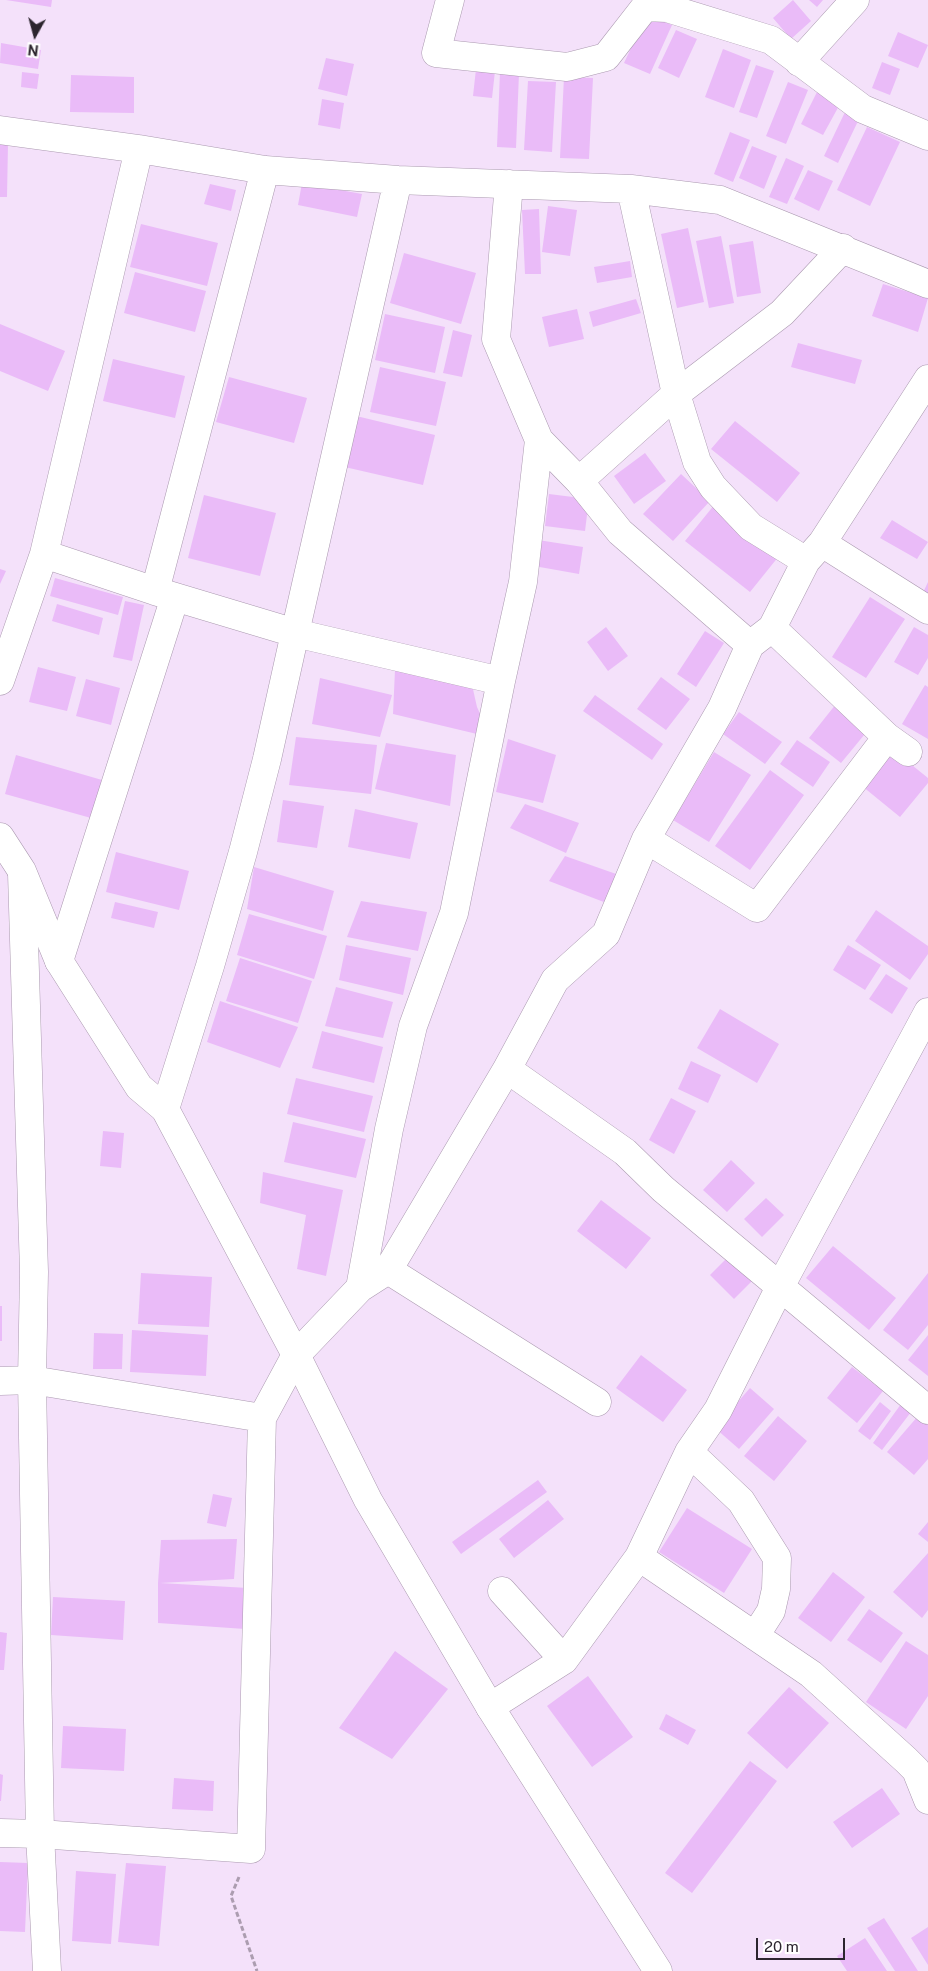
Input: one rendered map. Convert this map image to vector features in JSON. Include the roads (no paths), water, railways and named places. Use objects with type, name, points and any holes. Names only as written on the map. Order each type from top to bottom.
[{"type":"street","points":[[450,0],[436,53],[567,67],[606,57],[645,7],[667,8],[771,40],[863,109],[928,136]]},
{"type":"street","points":[[799,62],[855,0]]},
{"type":"street","points":[[0,130],[139,149],[265,170],[398,180],[631,189],[720,200],[843,248],[928,284]]},
{"type":"street","points":[[0,681],[44,554],[139,149]]},
{"type":"street","points":[[59,961],[165,594],[265,170]]},
{"type":"street","points":[[165,1109],[210,966],[243,852],[267,759],[398,180]]},
{"type":"street","points":[[509,184],[496,339],[539,440],[579,481],[620,532],[750,645]]},
{"type":"street","points":[[631,189],[676,394],[697,462],[713,487],[751,527],[814,552],[928,610]]},
{"type":"street","points":[[579,481],[676,394],[782,313],[843,248]]},
{"type":"street","points":[[0,1833],[40,1834],[252,1849],[262,1418],[296,1355],[360,1288],[388,1270],[507,1069],[555,980],[606,934],[646,838],[722,708],[750,645],[772,628],[814,552],[928,379]]},
{"type":"street","points":[[360,1288],[389,1129],[412,1026],[454,913],[523,582],[539,440]]},
{"type":"street","points":[[44,554],[165,594],[295,633],[501,681]]},
{"type":"street","points":[[646,838],[757,908],[897,744],[772,628]]},
{"type":"street","points":[[0,837],[22,871],[59,961],[139,1087],[165,1109],[296,1355],[368,1500],[490,1707],[658,1971]]},
{"type":"street","points":[[22,871],[34,1272],[32,1380],[40,1834],[48,1971]]},
{"type":"street","points":[[490,1707],[564,1660],[639,1557],[689,1452],[718,1410],[781,1286],[927,1016]]},
{"type":"street","points":[[507,1069],[625,1152],[663,1189],[928,1410]]},
{"type":"street","points":[[388,1270],[597,1402]]},
{"type":"street","points":[[0,1381],[32,1380],[262,1418]]},
{"type":"street","points":[[689,1452],[741,1501],[776,1558],[776,1589],[771,1611],[755,1636]]},
{"type":"street","points":[[639,1557],[812,1674],[922,1766],[928,1800]]},
{"type":"street","points":[[502,1591],[564,1660]]}]
